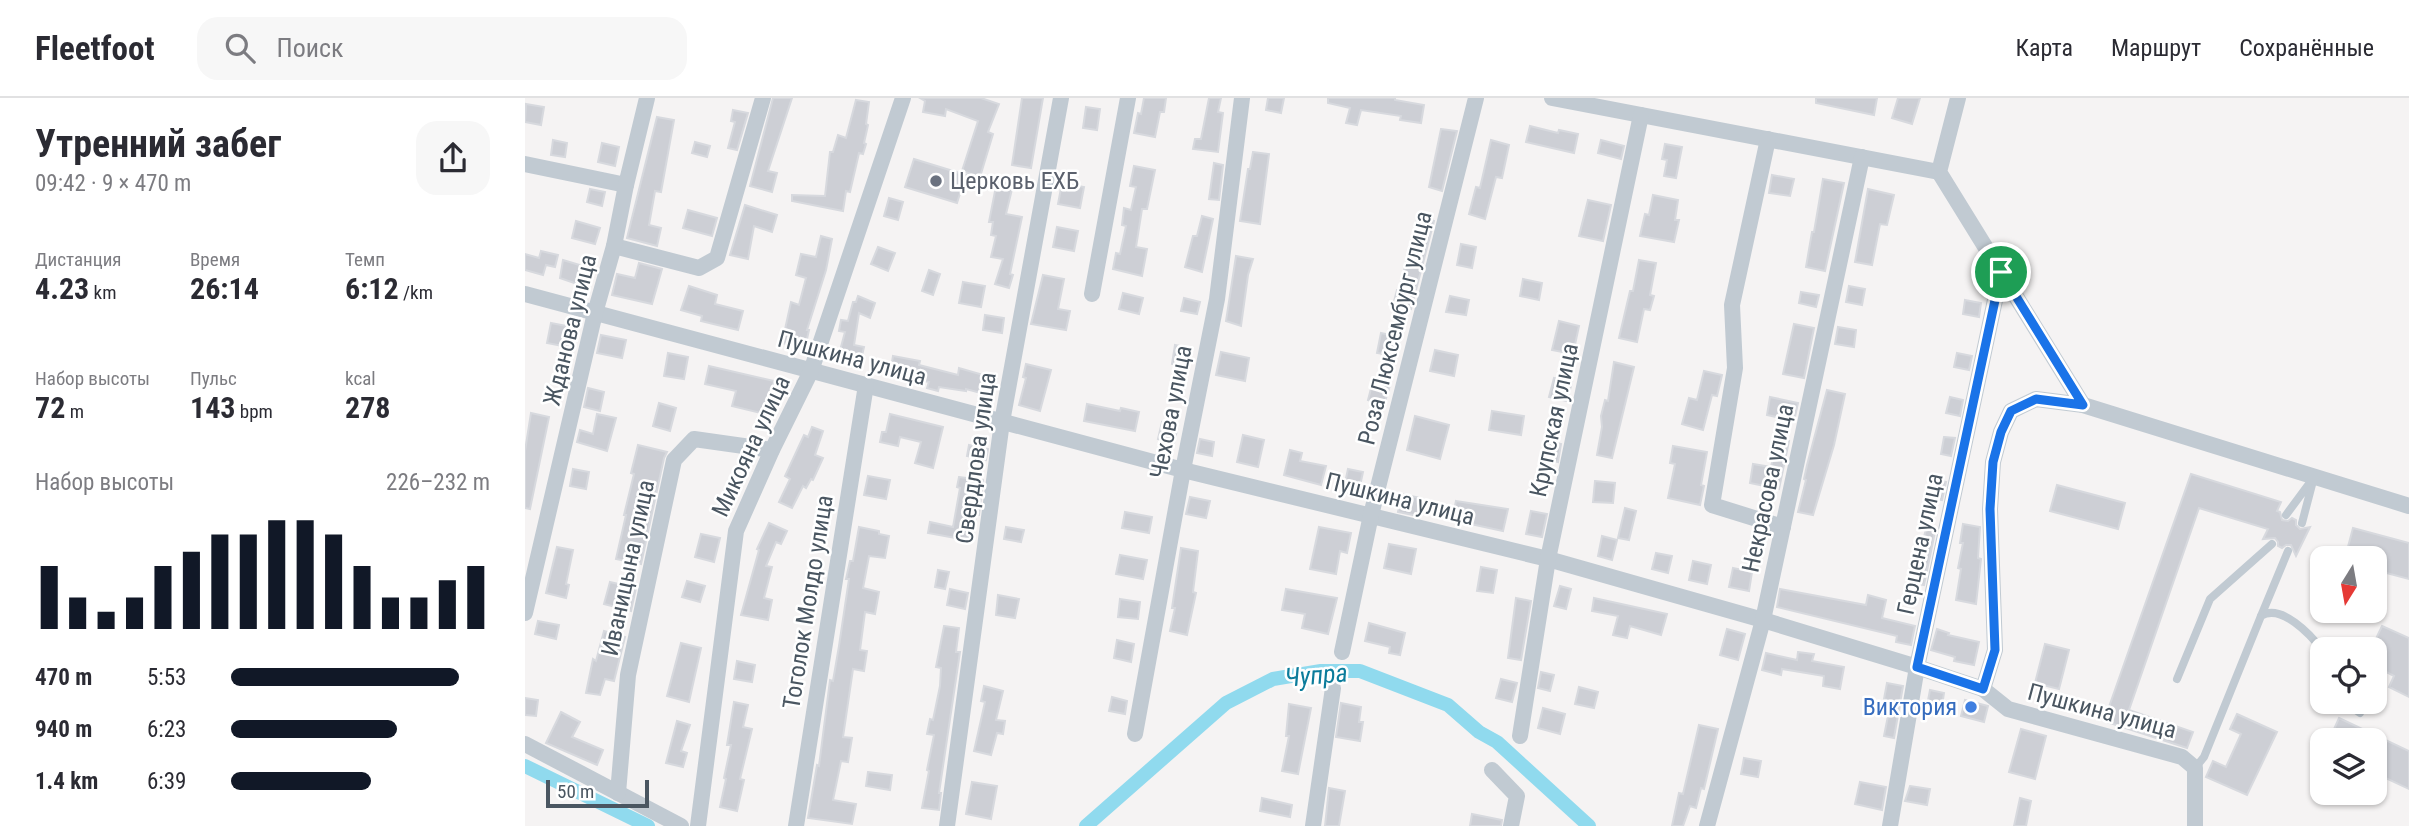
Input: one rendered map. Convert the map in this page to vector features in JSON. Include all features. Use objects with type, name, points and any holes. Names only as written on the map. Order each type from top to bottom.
[{"type":"street","name":"Жданова улица","points":[[525,613],[647,98]]},
{"type":"street","points":[[614,246],[699,268],[717,258],[763,98]]},
{"type":"street","name":"Микояна улица","points":[[698,826],[736,531],[811,371],[903,98]]},
{"type":"street","name":"Свердлова улица","points":[[947,826],[1002,422],[1061,98]]},
{"type":"street","points":[[1092,294],[1128,98]]},
{"type":"street","name":"Чехова улица","points":[[1135,734],[1217,299],[1242,98]]},
{"type":"street","name":"Роза Люксембург улица","points":[[1342,652],[1371,515],[1476,98]]},
{"type":"street","points":[[1552,98],[1939,172]]},
{"type":"street","points":[[1958,98],[1939,172],[2083,405]]},
{"type":"street","name":"Крупская улица","points":[[1520,736],[1548,559],[1641,115]]},
{"type":"street","points":[[1767,139],[1733,305],[1735,368],[1712,505],[1783,527]]},
{"type":"street","name":"Некрасова улица","points":[[1707,826],[1763,620],[1862,157]]},
{"type":"street","points":[[525,164],[626,184]]},
{"type":"street","name":"Герцена улица","points":[[1890,826],[1917,667],[2001,272]]},
{"type":"street","name":"Пушкина улица","points":[[525,294],[1183,470],[1548,559],[1917,667],[1983,689],[2008,709],[2182,757],[2195,768],[2195,826]]},
{"type":"street","name":"Тоголок Молдо улица","points":[[796,826],[866,385]]},
{"type":"street","points":[[1983,689],[1995,650],[1990,509],[1993,462],[2001,432],[2011,411],[2036,399],[2083,405],[2409,506]]},
{"type":"street","name":"Иваницына улица","points":[[618,793],[628,675],[674,460],[694,439],[772,450]]},
{"type":"street","points":[[1313,826],[1332,688]]},
{"type":"street","points":[[525,744],[681,826]]},
{"type":"street","points":[[1492,770],[1517,796],[1511,826]]},
{"type":"lane","points":[[2286,515],[2314,477]]},
{"type":"lane","points":[[2302,523],[2314,477]]},
{"type":"lane","points":[[2177,679],[2210,599],[2272,544]]},
{"type":"lane","points":[[2195,768],[2204,757],[2288,551]]},
{"type":"lane","points":[[2261,616],[2268,612],[2276,613],[2298,624],[2310,637]]},
{"type":"building","points":[[773,98],[792,98],[768,171],[777,173],[772,192],[750,186]]},
{"type":"building","points":[[920,98],[981,98],[999,104],[988,132],[993,134],[980,177],[962,171],[978,121],[946,109],[945,116],[923,112],[925,101]]},
{"type":"building","points":[[1022,98],[1043,98],[1031,168],[1012,165]]},
{"type":"building","points":[[1144,98],[1166,98],[1155,137],[1134,133]]},
{"type":"building","points":[[1209,98],[1221,98],[1218,112],[1223,113],[1218,152],[1193,149],[1195,139],[1201,139]]},
{"type":"building","points":[[1268,98],[1284,98],[1281,113],[1266,110]]},
{"type":"building","points":[[1328,98],[1395,98],[1424,105],[1421,123],[1400,120],[1401,116],[1361,110],[1357,125],[1346,123],[1350,108],[1328,103]]},
{"type":"building","points":[[1816,98],[1877,98],[1874,115],[1816,103]]},
{"type":"building","points":[[1898,98],[1920,98],[1912,124],[1892,118]]},
{"type":"building","points":[[856,100],[869,102],[866,144],[863,154],[859,153],[850,192],[846,191],[843,211],[792,201],[792,195],[825,196],[830,152],[833,152],[838,135],[846,138]]},
{"type":"building","points":[[526,104],[544,107],[541,125],[525,122]]},
{"type":"building","points":[[1086,107],[1100,109],[1097,130],[1083,128]]},
{"type":"building","points":[[733,110],[748,113],[737,150],[728,148],[735,122],[731,121]]},
{"type":"building","points":[[657,117],[674,120],[661,192],[655,191],[649,225],[661,228],[657,246],[627,238]]},
{"type":"building","points":[[1530,126],[1558,133],[1559,130],[1578,134],[1574,153],[1526,142]]},
{"type":"building","points":[[1441,129],[1457,131],[1442,191],[1429,187]]},
{"type":"building","points":[[553,140],[567,143],[565,157],[551,155]]},
{"type":"building","points":[[1491,140],[1509,145],[1502,178],[1496,177],[1485,219],[1469,214],[1476,187],[1480,188]]},
{"type":"building","points":[[1601,140],[1624,146],[1621,159],[1598,153]]},
{"type":"building","points":[[695,142],[710,146],[707,157],[692,153]]},
{"type":"building","points":[[602,143],[619,147],[615,166],[598,162]]},
{"type":"building","points":[[1665,144],[1682,147],[1676,178],[1664,176],[1667,160],[1662,159]]},
{"type":"building","points":[[1253,152],[1269,154],[1260,224],[1240,221]]},
{"type":"building","name":"Церковь ЕХБ","points":[[914,159],[966,175],[957,203],[905,187]]},
{"type":"building","points":[[1214,163],[1223,165],[1219,200],[1209,199]]},
{"type":"building","points":[[1134,166],[1155,170],[1147,209],[1142,209],[1136,247],[1147,249],[1142,276],[1113,269],[1116,253],[1120,254],[1126,226],[1122,225],[1124,208],[1131,210],[1136,187],[1130,186]]},
{"type":"building","points":[[1772,175],[1794,179],[1790,196],[1769,193]]},
{"type":"building","points":[[1823,179],[1844,183],[1825,271],[1806,267]]},
{"type":"building","points":[[997,181],[1013,185],[1006,214],[1022,217],[1009,288],[995,284],[1003,259],[991,257],[996,236],[991,235],[993,222],[989,222]]},
{"type":"building","points":[[1062,183],[1084,187],[1080,208],[1058,204]]},
{"type":"building","points":[[590,189],[605,192],[602,206],[587,202]]},
{"type":"building","points":[[1868,189],[1894,195],[1887,225],[1880,224],[1872,265],[1855,262]]},
{"type":"building","points":[[1653,195],[1678,200],[1675,220],[1679,220],[1674,242],[1640,236],[1645,214],[1649,215]]},
{"type":"building","points":[[889,198],[903,202],[898,220],[884,216]]},
{"type":"building","points":[[1588,200],[1611,205],[1603,241],[1579,236]]},
{"type":"building","points":[[745,205],[777,215],[772,232],[754,226],[748,259],[730,255]]},
{"type":"building","points":[[688,210],[717,218],[712,236],[683,228]]},
{"type":"building","points":[[1202,216],[1213,219],[1202,272],[1185,267],[1193,236],[1197,236]]},
{"type":"building","points":[[1418,216],[1434,221],[1411,309],[1393,305]]},
{"type":"building","points":[[576,221],[600,228],[595,244],[572,238]]},
{"type":"building","points":[[1057,227],[1078,231],[1074,251],[1053,247]]},
{"type":"building","points":[[821,236],[832,239],[826,270],[807,330],[805,348],[782,343],[791,302],[799,305],[806,278],[796,275],[801,254],[816,257]]},
{"type":"building","points":[[1461,244],[1476,247],[1472,268],[1457,265]]},
{"type":"building","points":[[878,247],[895,253],[888,271],[871,264]]},
{"type":"building","points":[[541,251],[558,255],[555,267],[546,265],[543,275],[525,270],[525,254],[539,258]]},
{"type":"building","points":[[1236,256],[1253,259],[1248,275],[1241,326],[1226,321]]},
{"type":"building","points":[[563,260],[586,267],[580,285],[560,278]]},
{"type":"building","points":[[1639,260],[1656,263],[1650,295],[1654,296],[1650,310],[1644,309],[1637,342],[1619,338]]},
{"type":"building","points":[[639,263],[662,269],[652,304],[612,295],[617,274],[635,278]]},
{"type":"building","points":[[929,270],[940,274],[933,295],[922,291]]},
{"type":"building","points":[[1043,275],[1064,279],[1058,309],[1070,311],[1066,330],[1031,324]]},
{"type":"building","points":[[1523,279],[1542,283],[1539,300],[1520,296]]},
{"type":"building","points":[[963,282],[985,286],[981,307],[959,303]]},
{"type":"building","points":[[689,286],[717,295],[715,304],[743,311],[738,330],[701,321],[702,316],[681,310]]},
{"type":"building","points":[[1849,286],[1865,289],[1862,305],[1846,302]]},
{"type":"building","points":[[1801,292],[1819,295],[1816,307],[1799,303]]},
{"type":"building","points":[[1123,293],[1143,298],[1139,314],[1119,309]]},
{"type":"building","points":[[858,296],[875,303],[870,318],[859,313],[854,345],[864,347],[860,364],[838,358],[845,332],[839,331],[841,320],[848,321],[853,302],[856,302]]},
{"type":"building","points":[[1450,296],[1469,300],[1466,315],[1446,312]]},
{"type":"building","points":[[1184,298],[1200,302],[1197,314],[1181,311]]},
{"type":"building","points":[[1965,300],[1981,303],[1979,317],[1963,314]]},
{"type":"building","points":[[985,315],[1004,318],[1002,333],[983,330]]},
{"type":"building","points":[[1559,321],[1579,326],[1573,354],[1552,350]]},
{"type":"building","points":[[551,323],[572,327],[568,347],[547,343]]},
{"type":"building","points":[[1794,324],[1814,328],[1804,378],[1783,374]]},
{"type":"building","points":[[1838,327],[1856,330],[1854,347],[1835,344]]},
{"type":"building","points":[[1381,333],[1400,337],[1396,356],[1377,353]]},
{"type":"building","points":[[601,335],[626,340],[622,358],[597,353]]},
{"type":"building","points":[[1175,345],[1191,348],[1188,366],[1172,364]]},
{"type":"building","points":[[1435,350],[1458,355],[1454,376],[1430,371]]},
{"type":"building","points":[[1221,352],[1249,358],[1245,381],[1216,375]]},
{"type":"building","points":[[668,353],[688,357],[684,379],[664,376]]},
{"type":"building","points":[[1957,353],[1972,356],[1969,370],[1954,367]]},
{"type":"building","points":[[893,356],[920,361],[919,365],[958,375],[959,368],[997,379],[992,396],[966,389],[939,387],[938,391],[927,388],[929,382],[890,374]]},
{"type":"building","points":[[1614,362],[1634,367],[1612,458],[1597,455],[1602,427],[1601,416],[1605,400],[1608,401]]},
{"type":"building","points":[[1026,364],[1051,370],[1040,411],[1019,405],[1026,378],[1023,377]]},
{"type":"building","points":[[709,366],[774,381],[765,414],[732,406],[736,391],[705,384]]},
{"type":"building","points":[[1704,371],[1722,375],[1717,396],[1712,395],[1703,430],[1682,424],[1689,398],[1697,400]]},
{"type":"building","points":[[1554,378],[1572,382],[1567,401],[1549,397]]},
{"type":"building","points":[[1373,381],[1390,385],[1384,405],[1368,400]]},
{"type":"building","points":[[588,388],[604,392],[600,411],[584,407]]},
{"type":"building","points":[[1827,390],[1845,394],[1834,445],[1813,515],[1798,512],[1807,465]]},
{"type":"building","points":[[1770,397],[1798,403],[1794,421],[1767,415]]},
{"type":"building","points":[[1950,397],[1963,400],[1960,416],[1946,413]]},
{"type":"building","points":[[659,403],[676,408],[670,431],[653,426]]},
{"type":"building","points":[[1087,404],[1139,412],[1135,431],[1084,421]]},
{"type":"building","points":[[1492,411],[1524,416],[1521,435],[1489,430]]},
{"type":"building","points":[[531,413],[549,417],[530,509],[525,508],[525,451]]},
{"type":"building","points":[[597,414],[616,418],[607,451],[577,442],[580,430],[593,434]]},
{"type":"building","points":[[890,414],[943,427],[933,468],[915,463],[921,442],[900,437],[898,446],[880,442],[882,432],[886,432]]},
{"type":"building","points":[[1415,416],[1449,425],[1440,459],[1407,450]]},
{"type":"building","points":[[1162,422],[1178,426],[1174,443],[1158,439]]},
{"type":"building","points":[[812,427],[823,431],[815,455],[823,458],[813,480],[811,479],[806,488],[803,486],[792,508],[779,502],[790,479],[785,476],[804,435],[808,437]]},
{"type":"building","points":[[1243,435],[1264,440],[1258,467],[1237,462]]},
{"type":"building","points":[[1944,437],[1955,438],[1951,456],[1941,454]]},
{"type":"building","points":[[1777,438],[1789,441],[1779,489],[1750,483],[1753,464],[1771,467]]},
{"type":"building","points":[[1200,439],[1214,442],[1212,456],[1197,453]]},
{"type":"building","points":[[1547,441],[1561,444],[1558,462],[1543,459]]},
{"type":"building","points":[[638,445],[667,452],[641,564],[616,559]]},
{"type":"building","points":[[969,445],[988,449],[986,460],[967,456]]},
{"type":"building","points":[[1673,446],[1707,452],[1700,505],[1668,498],[1675,464],[1670,463]]},
{"type":"building","points":[[1290,450],[1302,453],[1300,461],[1326,466],[1321,485],[1284,475]]},
{"type":"building","points":[[573,469],[589,472],[586,489],[570,486]]},
{"type":"building","points":[[1348,469],[1363,472],[1358,495],[1343,492]]},
{"type":"building","points":[[2191,474],[2281,502],[2277,511],[2280,512],[2282,520],[2296,520],[2300,529],[2310,527],[2296,556],[2291,545],[2282,548],[2278,546],[2275,538],[2263,539],[2268,529],[2199,508],[2129,710],[2193,732],[2187,748],[2104,721]]},
{"type":"building","points":[[868,476],[890,480],[886,499],[864,495]]},
{"type":"building","points":[[959,477],[983,480],[979,515],[976,515],[972,541],[928,533],[930,522],[953,527],[960,488],[957,487]]},
{"type":"building","points":[[1934,479],[1946,482],[1942,500],[1930,498]]},
{"type":"building","points":[[1595,481],[1615,483],[1613,503],[1593,502]]},
{"type":"building","points":[[2057,485],[2125,503],[2118,529],[2050,511]]},
{"type":"building","points":[[725,489],[737,494],[731,510],[719,506]]},
{"type":"building","points":[[1401,494],[1421,498],[1418,516],[1398,512]]},
{"type":"building","points":[[1190,497],[1210,501],[1206,518],[1186,514]]},
{"type":"building","points":[[1456,501],[1508,509],[1503,531],[1452,520]]},
{"type":"building","points":[[1625,508],[1636,511],[1629,540],[1618,538]]},
{"type":"building","points":[[1531,511],[1547,514],[1542,537],[1526,534]]},
{"type":"building","points":[[1125,512],[1152,517],[1149,533],[1122,528]]},
{"type":"building","points":[[769,523],[787,531],[781,544],[776,542],[766,566],[772,567],[764,598],[772,600],[768,620],[741,615],[759,550],[757,549]]},
{"type":"building","points":[[1963,524],[1980,527],[1978,558],[1981,559],[1976,604],[1956,600],[1961,569],[1958,568],[1963,543],[1960,543]]},
{"type":"building","points":[[859,527],[889,536],[885,558],[869,556],[863,588],[879,592],[875,614],[865,612],[860,650],[867,651],[864,671],[853,669],[843,737],[852,738],[848,762],[841,761],[833,800],[856,804],[852,824],[808,818],[817,765],[819,766],[830,680],[833,681],[839,646],[849,579],[846,579],[850,561],[853,561]]},
{"type":"building","points":[[1006,527],[1024,530],[1021,542],[1004,539]]},
{"type":"building","points":[[1319,527],[1351,533],[1347,553],[1340,551],[1336,574],[1310,569]]},
{"type":"building","points":[[2353,528],[2409,543],[2409,579],[2387,573],[2387,546],[2348,546]]},
{"type":"building","points":[[1926,529],[1935,532],[1924,585],[1907,582],[1912,559],[1918,560]]},
{"type":"building","points":[[701,534],[720,538],[714,562],[695,557]]},
{"type":"building","points":[[1602,536],[1617,540],[1612,560],[1598,556]]},
{"type":"building","points":[[1389,544],[1416,549],[1411,574],[1384,568]]},
{"type":"building","points":[[557,547],[573,550],[566,598],[546,593]]},
{"type":"building","points":[[1181,548],[1198,551],[1193,592],[1196,593],[1187,635],[1170,631]]},
{"type":"building","points":[[1656,553],[1672,556],[1668,573],[1652,569]]},
{"type":"building","points":[[1120,555],[1147,560],[1143,579],[1116,574]]},
{"type":"building","points":[[1693,561],[1711,565],[1707,584],[1689,580]]},
{"type":"building","points":[[1481,567],[1497,570],[1493,593],[1477,591]]},
{"type":"building","points":[[1733,568],[1752,572],[1749,591],[1729,587]]},
{"type":"building","points":[[938,570],[949,572],[945,589],[935,587]]},
{"type":"building","points":[[687,581],[705,586],[700,602],[682,597]]},
{"type":"building","points":[[610,582],[636,588],[631,611],[604,604]]},
{"type":"building","points":[[1560,586],[1571,589],[1566,609],[1554,606]]},
{"type":"building","points":[[950,589],[968,593],[965,609],[947,605]]},
{"type":"building","points":[[1286,589],[1337,598],[1328,634],[1302,628],[1305,614],[1282,610]]},
{"type":"building","points":[[1780,589],[1866,605],[1868,595],[1886,600],[1882,618],[1915,626],[1911,645],[1896,642],[1897,636],[1777,607]]},
{"type":"building","points":[[998,595],[1019,599],[1015,618],[996,615]]},
{"type":"building","points":[[1516,598],[1531,601],[1521,660],[1508,658]]},
{"type":"building","points":[[1594,598],[1667,614],[1661,635],[1630,626],[1627,638],[1613,635],[1618,616],[1592,611]]},
{"type":"building","points":[[1120,599],[1140,602],[1138,619],[1118,617]]},
{"type":"building","points":[[538,621],[559,625],[556,639],[535,634]]},
{"type":"building","points":[[1369,623],[1405,633],[1400,655],[1389,653],[1390,647],[1365,641]]},
{"type":"building","points":[[944,626],[959,628],[956,652],[960,652],[939,793],[939,810],[922,808],[934,735],[927,734],[930,719],[933,720],[940,686],[941,668],[936,667]]},
{"type":"building","points":[[2382,626],[2409,638],[2409,697],[2389,687],[2394,676],[2387,672],[2387,637],[2377,637]]},
{"type":"building","points":[[1727,629],[1745,634],[1738,660],[1720,655]]},
{"type":"building","points":[[1937,629],[1949,633],[1948,635],[1979,642],[1974,665],[1954,661],[1955,657],[1931,650]]},
{"type":"building","points":[[604,631],[625,637],[614,681],[605,679],[600,695],[586,693],[593,659],[596,661]]},
{"type":"building","points":[[1117,640],[1134,644],[1131,662],[1114,658]]},
{"type":"building","points":[[681,643],[701,648],[689,702],[667,696]]},
{"type":"building","points":[[2045,644],[2069,650],[2059,689],[2035,683]]},
{"type":"building","points":[[1798,652],[1814,654],[1812,661],[1844,667],[1840,689],[1823,686],[1824,676],[1782,669],[1781,675],[1762,670],[1766,653],[1797,660]]},
{"type":"building","points":[[737,661],[755,665],[752,682],[734,679]]},
{"type":"building","points":[[1541,672],[1554,675],[1550,691],[1538,688]]},
{"type":"building","points":[[1501,679],[1517,683],[1512,702],[1496,698]]},
{"type":"building","points":[[1887,683],[1903,686],[1894,738],[1884,736],[1891,701],[1884,699]]},
{"type":"building","points":[[984,686],[1003,691],[996,720],[1005,721],[1003,734],[997,733],[991,755],[974,751],[985,702],[981,701]]},
{"type":"building","points":[[1579,687],[1598,692],[1594,708],[1575,704]]},
{"type":"building","points":[[1930,690],[1944,693],[1941,713],[1926,711]]},
{"type":"building","points":[[1112,697],[1127,701],[1125,714],[1109,711]]},
{"type":"building","points":[[525,698],[538,700],[536,716],[525,715]]},
{"type":"building","points":[[1965,700],[1988,706],[1984,722],[1961,716]]},
{"type":"building","points":[[734,702],[748,705],[743,727],[752,729],[740,779],[744,780],[737,811],[720,807],[731,745],[727,745]]},
{"type":"building","points":[[1341,703],[1361,707],[1359,722],[1363,722],[1360,741],[1336,737]]},
{"type":"building","points":[[1289,704],[1311,708],[1298,774],[1282,771],[1289,736],[1286,736]]},
{"type":"building","points":[[1543,708],[1565,714],[1560,734],[1538,728]]},
{"type":"building","points":[[561,712],[580,722],[572,737],[603,750],[597,765],[546,743]]},
{"type":"building","points":[[2237,714],[2277,732],[2247,795],[2206,777],[2213,761],[2226,767],[2241,734],[2230,729]]},
{"type":"building","points":[[2339,718],[2360,728],[2334,728]]},
{"type":"building","points":[[677,721],[690,725],[681,751],[687,753],[683,767],[666,763]]},
{"type":"building","points":[[1699,725],[1718,729],[1704,789],[1701,788],[1696,808],[1690,806],[1683,826],[1672,826],[1679,793],[1683,794]]},
{"type":"building","points":[[2021,729],[2046,736],[2035,779],[2009,772]]},
{"type":"building","points":[[2387,741],[2409,751],[2409,789],[2387,779]]},
{"type":"building","points":[[1744,758],[1761,761],[1758,777],[1741,774]]},
{"type":"building","points":[[868,772],[892,775],[890,790],[866,786]]},
{"type":"building","points":[[972,782],[997,786],[991,819],[966,814]]},
{"type":"building","points":[[1860,782],[1886,787],[1882,810],[1855,804]]},
{"type":"building","points":[[1910,786],[1930,789],[1927,805],[1905,801]]},
{"type":"building","points":[[1329,788],[1345,791],[1339,826],[1325,826]]},
{"type":"building","points":[[1262,798],[1292,805],[1290,817],[1260,811]]},
{"type":"building","points":[[2020,798],[2031,801],[2026,826],[2014,826]]},
{"type":"building","points":[[1472,814],[1502,820],[1501,826],[1470,826]]},
{"type":"waterway","name":"Чупра","points":[[1086,826],[1226,703],[1273,679],[1321,671],[1360,671],[1448,705],[1479,732],[1497,742],[1589,826]]},
{"type":"waterway","name":"Чупра","points":[[525,766],[648,826]]},
{"type":"place","name":"Церковь ЕХБ","points":[[936,181]]},
{"type":"place","name":"Виктория","points":[[1971,707]]},
{"type":"route","points":[[2001,272],[2083,405],[2036,399],[2011,411],[2001,432],[1993,462],[1990,509],[1995,650],[1983,689],[1917,667],[2001,272]]}]
